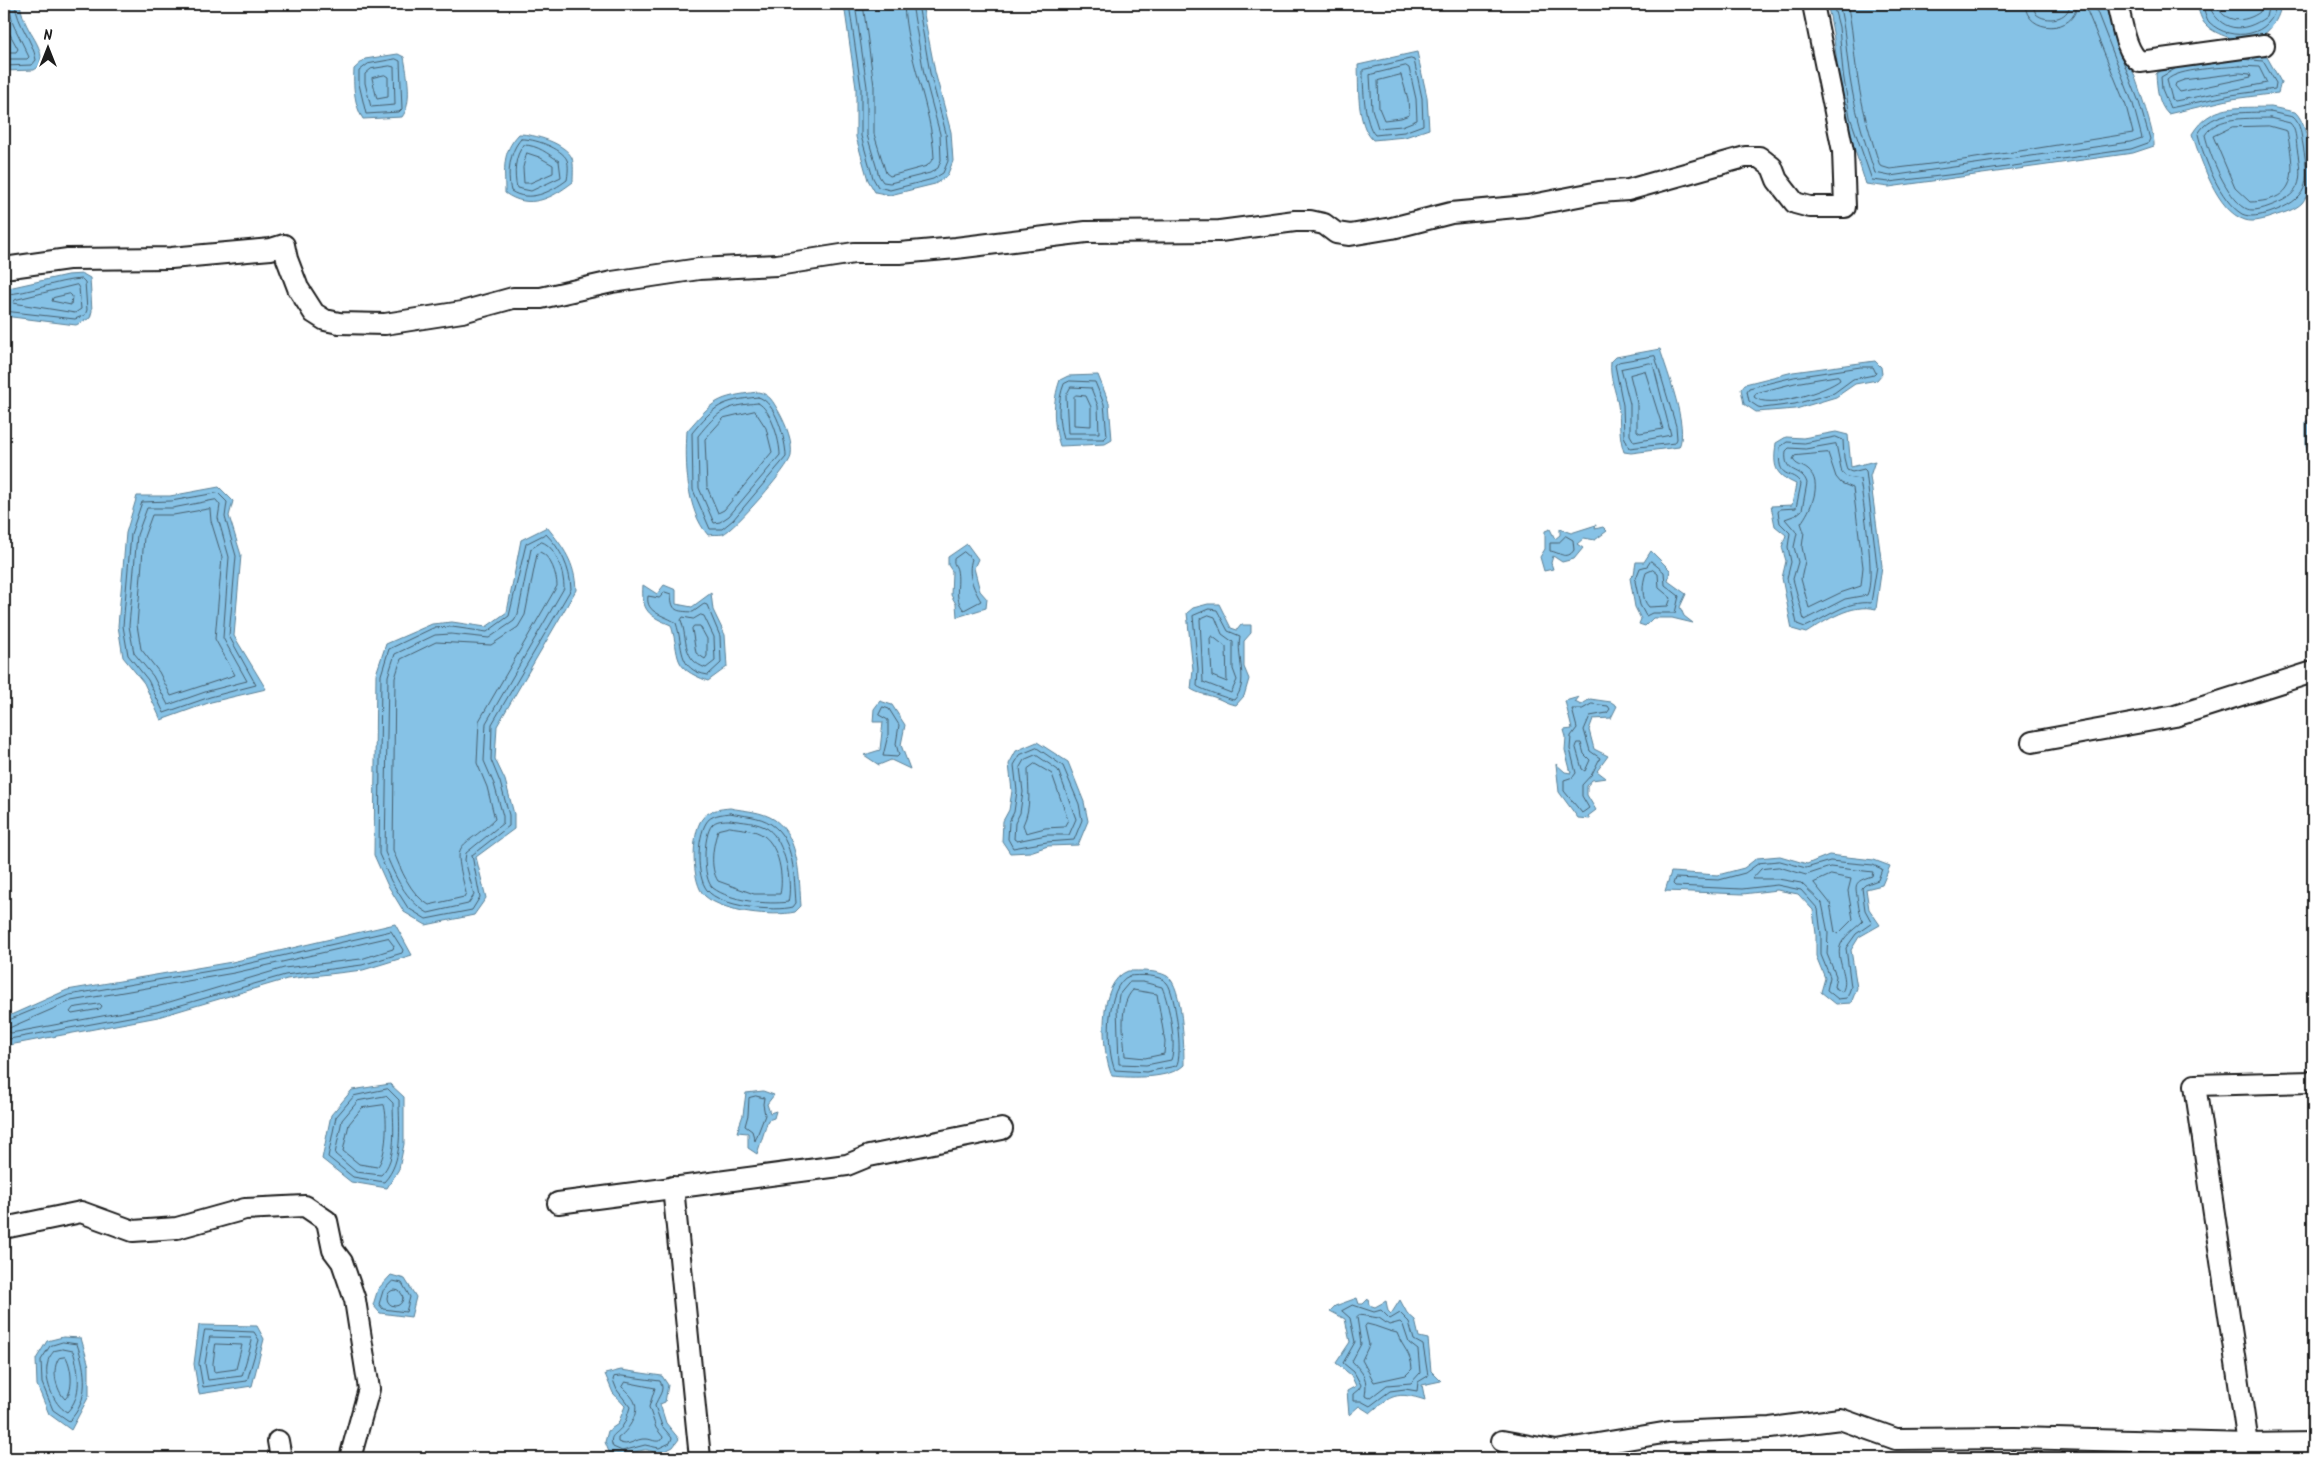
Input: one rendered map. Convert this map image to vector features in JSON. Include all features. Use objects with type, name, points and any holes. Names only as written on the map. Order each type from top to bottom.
[{"type":"street","points":[[4,268],[68,259],[171,258],[271,249],[284,245],[286,259],[298,288],[314,312],[325,320],[339,323],[385,324],[462,312],[513,298],[541,298],[612,282],[699,269],[777,266],[854,253],[900,253],[956,248],[1086,232],[1220,231],[1295,221],[1310,221],[1324,224],[1336,233],[1350,235],[1392,228],[1451,214],[1527,206],[1598,192],[1628,190],[1745,158],[1759,157],[1772,167],[1777,180],[1795,203],[1810,206],[1845,207],[1843,150],[1813,4]]},
{"type":"street","points":[[2117,4],[2130,48],[2134,58],[2140,62],[2264,45]]},
{"type":"street","points":[[2032,742],[2175,716],[2313,672]]},
{"type":"street","points":[[2248,1444],[2195,1085],[2313,1082]]},
{"type":"street","points":[[558,1203],[673,1187],[793,1174],[847,1165],[869,1156],[1002,1129]]},
{"type":"street","points":[[673,1187],[700,1458]]},
{"type":"street","points":[[4,1228],[80,1212],[133,1231],[177,1228],[245,1209],[305,1206],[327,1221],[333,1250],[342,1262],[355,1300],[369,1388],[350,1458]]},
{"type":"street","points":[[1502,1441],[1556,1451],[1669,1432],[1770,1428],[1840,1420],[1896,1439],[2015,1438],[2248,1444],[2313,1443]]},
{"type":"water","points":[[4,4],[20,4],[24,19],[39,48],[40,66],[34,70],[4,71]]},
{"type":"water","points":[[844,4],[922,4],[935,72],[951,132],[953,161],[947,176],[935,184],[890,195],[875,192],[868,180],[856,137],[856,88]]},
{"type":"water","points":[[1827,4],[2041,4],[2046,8],[2076,4],[2104,4],[2117,29],[2134,74],[2149,119],[2154,146],[2133,153],[1889,187],[1866,184],[1845,118],[1833,32]]},
{"type":"water","points":[[2196,4],[2281,4],[2276,20],[2269,30],[2254,39],[2242,40],[2228,37],[2210,29],[2204,23]]},
{"type":"water","points":[[1417,52],[1427,97],[1429,129],[1405,137],[1373,140],[1364,125],[1361,115],[1358,65]]},
{"type":"water","points":[[398,54],[404,57],[408,80],[407,104],[402,117],[363,119],[355,95],[354,69],[365,59]]},
{"type":"water","points":[[2239,54],[2267,57],[2281,82],[2278,93],[2232,99],[2168,114],[2162,106],[2159,96],[2156,74],[2164,67]]},
{"type":"water","points":[[2271,107],[2295,112],[2301,119],[2310,157],[2311,171],[2307,195],[2296,208],[2256,221],[2248,221],[2235,215],[2218,195],[2205,170],[2192,134],[2200,124],[2217,112],[2237,108]]},
{"type":"water","points":[[519,134],[548,140],[563,148],[573,160],[573,182],[556,193],[540,200],[523,201],[505,193],[505,161],[509,148]]},
{"type":"water","points":[[83,274],[90,278],[92,311],[90,318],[76,325],[4,316],[4,289],[67,275]]},
{"type":"water","points":[[1660,349],[1679,413],[1681,438],[1679,447],[1631,453],[1624,452],[1618,405],[1611,373],[1611,362],[1616,357]]},
{"type":"water","points":[[1875,361],[1881,367],[1882,374],[1877,380],[1855,384],[1836,397],[1796,409],[1756,412],[1744,404],[1741,389],[1745,384],[1793,372]]},
{"type":"water","points":[[1098,375],[1109,403],[1112,440],[1105,444],[1060,446],[1054,413],[1057,388],[1060,380],[1068,376]]},
{"type":"water","points":[[758,392],[771,399],[782,417],[790,439],[791,456],[782,472],[738,522],[723,534],[708,535],[695,513],[688,486],[687,431],[710,406],[724,398]]},
{"type":"water","points":[[2313,420],[2313,473],[2306,445],[2306,421]]},
{"type":"water","points":[[1836,432],[1848,435],[1851,467],[1875,461],[1870,476],[1882,566],[1876,609],[1857,608],[1848,611],[1831,618],[1806,633],[1792,629],[1782,578],[1786,561],[1782,547],[1786,535],[1775,526],[1771,506],[1792,505],[1796,484],[1783,477],[1777,469],[1775,464],[1776,443],[1786,437],[1803,438]]},
{"type":"water","points":[[219,487],[233,501],[229,516],[241,555],[234,636],[266,689],[211,702],[161,720],[144,683],[123,657],[118,626],[126,533],[137,496],[170,496]]},
{"type":"water","points":[[1596,525],[1595,529],[1603,527],[1607,531],[1595,540],[1584,538],[1577,544],[1583,548],[1574,559],[1562,562],[1553,556],[1551,563],[1553,569],[1544,571],[1540,557],[1545,549],[1545,531],[1550,529],[1555,539],[1560,535],[1560,529],[1571,533]]},
{"type":"water","points":[[547,527],[568,556],[576,590],[497,726],[495,759],[505,780],[514,814],[514,829],[476,857],[486,898],[474,915],[426,925],[404,912],[387,884],[374,855],[376,674],[386,644],[432,624],[452,622],[486,627],[507,612],[521,540]]},
{"type":"water","points":[[967,544],[978,559],[974,568],[980,591],[987,599],[986,608],[957,617],[956,604],[951,595],[952,571],[948,565],[948,557]]},
{"type":"water","points":[[1651,551],[1670,570],[1668,581],[1686,594],[1680,607],[1684,616],[1693,623],[1672,618],[1653,618],[1645,626],[1639,624],[1641,619],[1635,607],[1630,578],[1634,574],[1636,562],[1644,562]]},
{"type":"water","points":[[643,585],[657,594],[664,585],[676,590],[676,604],[692,607],[711,593],[713,610],[725,635],[727,667],[708,681],[696,676],[682,666],[677,654],[671,625],[657,619],[645,607]]},
{"type":"water","points":[[1208,604],[1219,604],[1231,628],[1237,630],[1241,625],[1251,625],[1251,633],[1244,641],[1244,667],[1249,679],[1244,696],[1236,705],[1191,689],[1193,670],[1187,613],[1193,608]]},
{"type":"water","points":[[1579,697],[1575,702],[1581,705],[1590,699],[1611,702],[1617,706],[1611,718],[1593,719],[1589,730],[1594,749],[1608,756],[1597,771],[1606,778],[1592,780],[1587,786],[1587,795],[1596,810],[1588,816],[1590,819],[1578,818],[1559,792],[1556,764],[1565,772],[1571,773],[1565,750],[1566,737],[1564,730],[1572,729],[1565,701]]},
{"type":"water","points":[[880,701],[892,705],[905,725],[901,745],[910,769],[891,760],[879,765],[864,755],[880,750],[883,722],[873,722],[874,709]]},
{"type":"water","points":[[1037,742],[1068,762],[1084,802],[1088,821],[1078,845],[1048,846],[1030,852],[1010,853],[1002,841],[1003,821],[1009,810],[1012,791],[1009,764],[1016,751]]},
{"type":"water","points":[[730,808],[770,817],[783,828],[789,837],[797,860],[800,884],[801,906],[795,912],[774,914],[748,912],[713,901],[700,890],[694,858],[698,826],[705,816],[714,810]]},
{"type":"water","points":[[1829,855],[1874,860],[1890,866],[1882,885],[1866,889],[1869,909],[1880,925],[1859,937],[1851,950],[1857,988],[1851,1003],[1836,1004],[1821,992],[1825,978],[1816,956],[1813,910],[1798,894],[1777,890],[1743,894],[1665,891],[1671,872],[1718,875],[1744,868],[1757,858],[1780,856],[1807,864]]},
{"type":"water","points":[[395,924],[412,955],[363,970],[287,979],[158,1017],[4,1046],[4,1018],[67,990],[232,962]]},
{"type":"water","points":[[1128,971],[1158,973],[1167,976],[1172,982],[1179,1004],[1183,1032],[1184,1065],[1178,1070],[1150,1076],[1112,1076],[1108,1065],[1104,1035],[1106,1002],[1118,978]]},
{"type":"water","points":[[390,1084],[404,1097],[404,1144],[399,1169],[387,1188],[351,1182],[322,1159],[331,1115],[352,1090]]},
{"type":"water","points":[[763,1091],[774,1095],[767,1104],[770,1113],[776,1111],[774,1118],[768,1120],[757,1154],[748,1148],[748,1133],[737,1132],[743,1115],[746,1093]]},
{"type":"water","points":[[391,1275],[405,1279],[416,1297],[411,1317],[380,1313],[373,1305],[378,1289]]},
{"type":"water","points":[[1357,1298],[1359,1304],[1363,1304],[1368,1299],[1369,1305],[1375,1307],[1386,1301],[1388,1311],[1391,1314],[1400,1300],[1407,1313],[1415,1320],[1419,1337],[1428,1339],[1431,1371],[1441,1381],[1422,1385],[1425,1400],[1401,1395],[1395,1396],[1370,1413],[1359,1406],[1349,1415],[1347,1391],[1356,1386],[1351,1375],[1336,1363],[1350,1342],[1345,1319],[1330,1311],[1335,1306]]},
{"type":"water","points":[[199,1325],[257,1326],[264,1339],[252,1386],[199,1394],[194,1364]]},
{"type":"water","points":[[63,1337],[81,1338],[89,1366],[89,1396],[71,1430],[49,1414],[37,1385],[36,1359],[47,1341]]},
{"type":"water","points":[[621,1370],[662,1376],[668,1385],[665,1402],[660,1404],[666,1423],[679,1439],[673,1447],[659,1454],[646,1450],[624,1455],[609,1452],[605,1442],[608,1431],[618,1424],[625,1406],[613,1393],[605,1374]]}]
